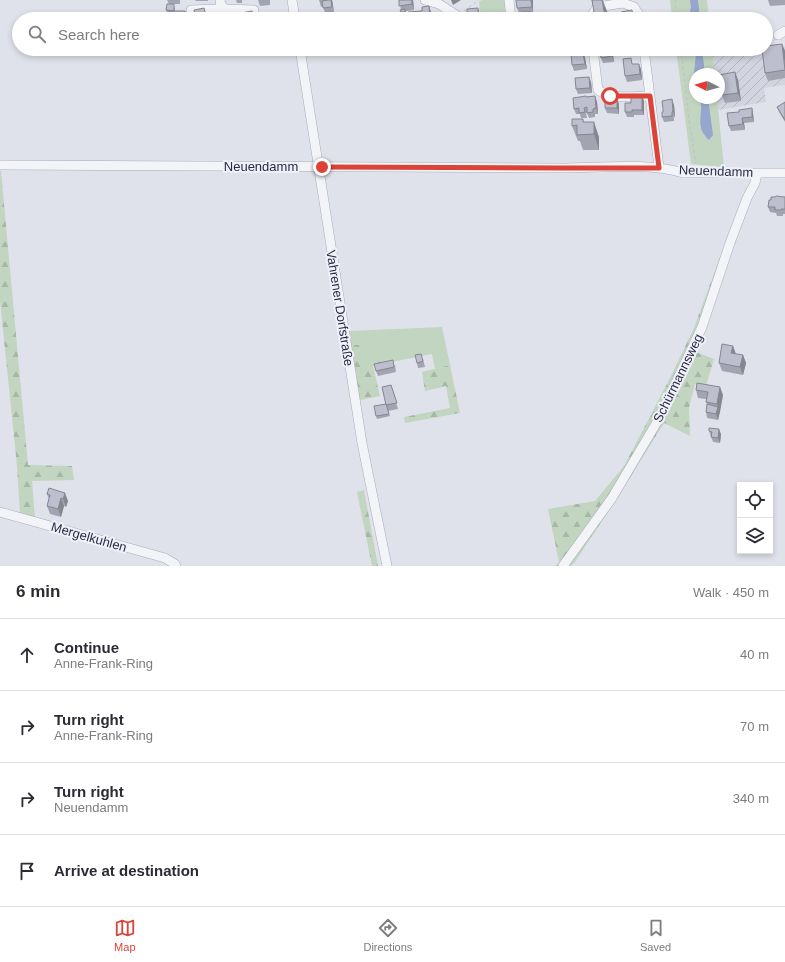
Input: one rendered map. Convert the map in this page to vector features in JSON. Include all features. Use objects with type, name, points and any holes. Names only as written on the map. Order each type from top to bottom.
[{"type":"street","points":[[292,0],[294,12]]},
{"type":"street","points":[[425,0],[439,4],[451,12]]},
{"type":"street","points":[[510,0],[511,12]]},
{"type":"street","points":[[191,10],[218,9],[221,2]]},
{"type":"street","points":[[221,2],[225,9],[254,10]]},
{"type":"street","points":[[594,12],[597,7],[622,3],[634,6],[638,12]]},
{"type":"street","name":"Vahrener Dorfstraße","points":[[301,56],[362,443],[387,566]]},
{"type":"street","points":[[594,56],[598,90],[610,96],[650,96]]},
{"type":"street","points":[[645,56],[659,168]]},
{"type":"street","name":"Neuendamm","points":[[0,165],[668,168],[683,173],[785,173]]},
{"type":"street","name":"Schürmannsweg","points":[[563,566],[612,498],[660,417],[702,327],[730,244],[747,198],[755,182],[757,173]]},
{"type":"street","name":"Mergelkuhlen","points":[[0,512],[165,558],[176,566]]},
{"type":"path","points":[[464,12],[479,0]]},
{"type":"path","points":[[675,0],[676,12]]},
{"type":"path","points":[[682,56],[697,173]]},
{"type":"shaded area","points":[[785,46],[785,85],[764,88],[766,102],[718,110],[718,104],[725,104],[725,68],[714,68],[713,56],[773,56],[773,49],[783,49]]},
{"type":"green space","points":[[482,0],[507,0],[508,11],[480,12],[479,2]]},
{"type":"green space","points":[[670,0],[707,0],[708,12],[671,12]]},
{"type":"green space","points":[[677,56],[713,56],[714,68],[689,68],[689,104],[718,104],[724,167],[691,164]]},
{"type":"green space","points":[[0,171],[28,465],[72,466],[74,480],[32,481],[35,518],[20,514],[17,466],[0,301]]},
{"type":"green space","points":[[720,257],[728,261],[696,352],[714,359],[706,386],[695,384],[689,408],[690,436],[664,423],[620,494],[575,562],[571,566],[556,566],[559,562],[548,509],[595,501],[624,466],[671,376],[694,328]]},
{"type":"green space","points":[[442,327],[450,365],[435,369],[432,354],[382,364],[362,361],[351,345],[349,331]]},
{"type":"green space","points":[[351,345],[359,345],[362,361],[380,356],[382,364],[373,366],[380,396],[360,400]]},
{"type":"green space","points":[[450,365],[460,413],[405,423],[404,417],[450,408],[446,386],[425,391],[422,372]]},
{"type":"green space","points":[[364,490],[378,566],[372,566],[357,492]]},
{"type":"water","points":[[690,0],[698,0],[699,12],[690,12]]},
{"type":"water","points":[[696,56],[703,56],[704,68],[695,68]]},
{"type":"water","points":[[701,104],[709,104],[713,135],[709,140],[704,135],[700,120]]},
{"type":"building","points":[[331,0],[332,7],[323,8],[322,1]]},
{"type":"building","points":[[399,0],[412,0],[412,4],[399,6]]},
{"type":"building","points":[[516,0],[531,0],[532,7],[517,8]]},
{"type":"building","points":[[592,0],[602,0],[604,12],[594,12]]},
{"type":"building","points":[[167,4],[174,4],[174,11],[166,10]]},
{"type":"building","points":[[429,6],[430,12],[408,12],[422,11],[422,7]]},
{"type":"building","points":[[204,8],[205,12],[194,12],[194,10]]},
{"type":"building","points":[[478,8],[478,12],[467,12],[467,9]]},
{"type":"building","points":[[405,9],[405,12],[401,12],[400,10]]},
{"type":"building","points":[[632,10],[632,12],[621,12]]},
{"type":"building","points":[[170,11],[185,11],[185,12]]},
{"type":"building","points":[[782,44],[785,70],[765,73],[763,56],[773,56],[773,45]]},
{"type":"building","points":[[571,56],[584,56],[585,64],[572,65]]},
{"type":"building","points":[[601,56],[612,56],[601,58]]},
{"type":"building","points":[[631,58],[632,64],[639,64],[640,74],[625,76],[623,59]]},
{"type":"building","points":[[735,72],[738,93],[725,95],[725,74]]},
{"type":"building","points":[[589,77],[590,88],[576,89],[575,78]]},
{"type":"building","points":[[595,96],[596,108],[593,109],[593,112],[587,113],[587,107],[584,108],[585,112],[579,113],[579,108],[574,109],[573,98]]},
{"type":"building","points":[[631,96],[642,96],[642,110],[625,112],[625,103],[631,103]]},
{"type":"building","points":[[605,99],[617,99],[617,108],[605,108]]},
{"type":"building","points":[[672,99],[672,116],[662,117],[662,101]]},
{"type":"building","points":[[785,102],[785,120],[777,107]]},
{"type":"building","points":[[752,108],[752,117],[742,118],[743,124],[729,126],[727,113],[739,112],[739,110]]},
{"type":"building","points":[[572,119],[583,119],[583,122],[594,122],[594,134],[577,135],[577,125],[572,126]]},
{"type":"building","points":[[771,197],[785,197],[785,209],[775,210],[775,207],[768,207]]},
{"type":"building","points":[[722,344],[733,346],[731,353],[743,355],[740,367],[719,363]]},
{"type":"building","points":[[421,354],[423,361],[417,363],[415,355]]},
{"type":"building","points":[[393,360],[394,367],[376,371],[374,364]]},
{"type":"building","points":[[697,383],[720,387],[717,404],[706,402],[708,392],[696,390]]},
{"type":"building","points":[[391,385],[397,403],[386,405],[382,387]]},
{"type":"building","points":[[386,404],[389,414],[376,416],[374,406]]},
{"type":"building","points":[[707,404],[718,407],[716,414],[706,412]]},
{"type":"building","points":[[709,428],[719,429],[718,438],[711,437],[712,432],[709,431]]},
{"type":"building","points":[[49,488],[65,493],[63,499],[61,498],[58,509],[47,506],[50,495],[47,494]]},
{"type":"route","points":[[322,167],[659,168],[650,96],[610,96]]}]
